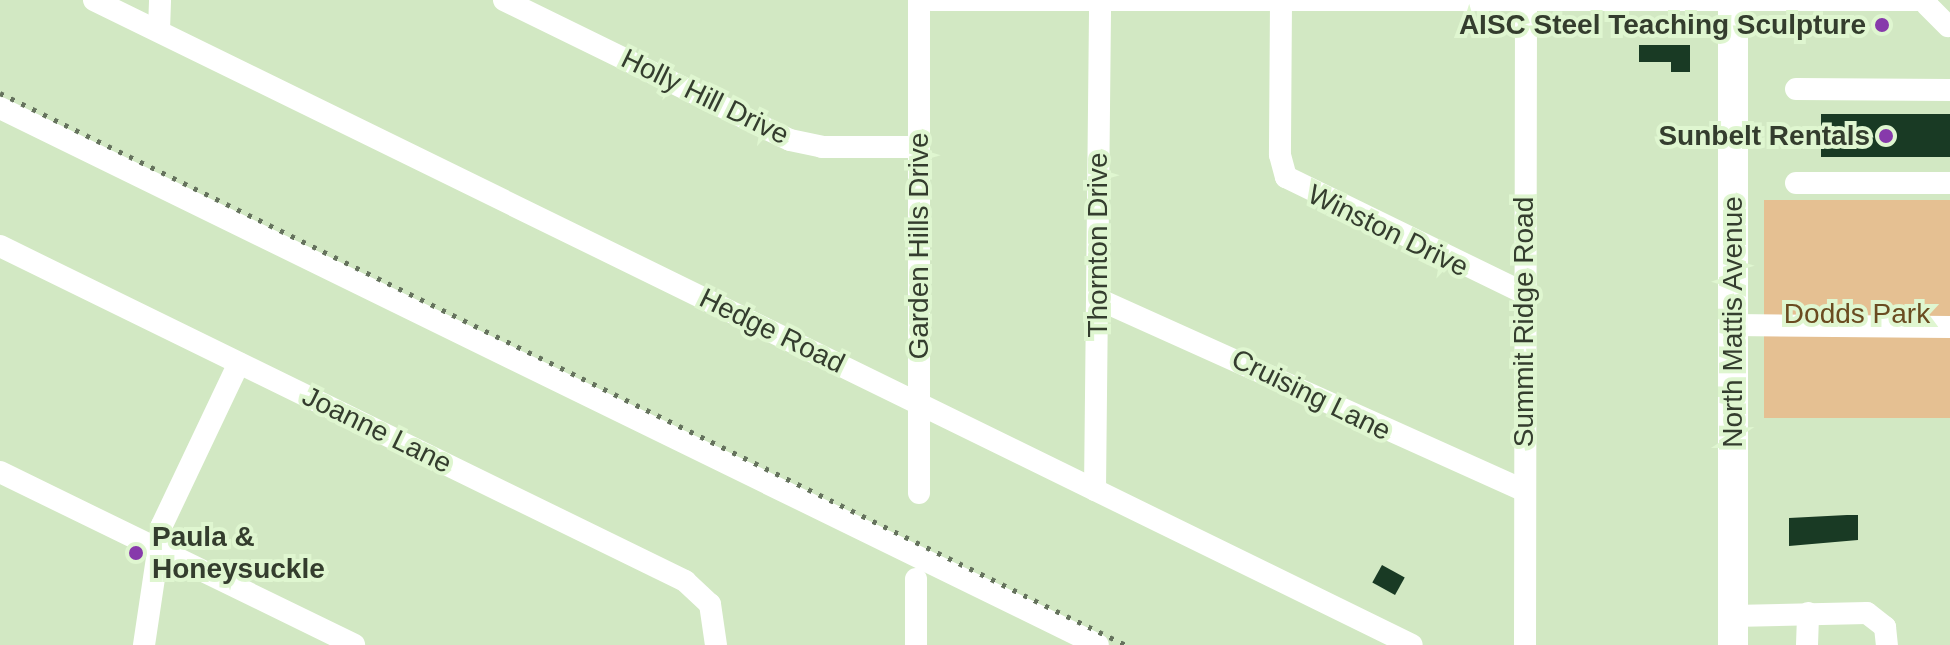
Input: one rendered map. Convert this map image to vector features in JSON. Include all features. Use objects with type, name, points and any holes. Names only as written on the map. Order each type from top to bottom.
[{"type":"main road","name":"North Mattis Avenue","points":[[1733,1],[1733,631]]},
{"type":"street","name":"Hedge Road","points":[[94,0],[1412,645]]},
{"type":"street","points":[[159,30],[160,0]]},
{"type":"street","name":"Holly Hill Drive","points":[[504,0],[790,140],[822,147],[918,147]]},
{"type":"street","name":"Garden Hills Drive","points":[[919,0],[919,493]]},
{"type":"street","points":[[931,0],[1927,2],[1948,26]]},
{"type":"street","name":"Thornton Drive","points":[[1095,490],[1100,1]]},
{"type":"street","name":"Winston Drive","points":[[1281,1],[1280,155],[1286,177],[1524,293]]},
{"type":"street","name":"Summit Ridge Road","points":[[1525,645],[1526,1]]},
{"type":"street","points":[[1796,89],[1950,90]]},
{"type":"street","points":[[0,108],[1098,645]]},
{"type":"street","points":[[1796,183],[1950,183]]},
{"type":"street","name":"Joanne Lane","points":[[0,246],[685,581],[710,604],[716,645]]},
{"type":"street","name":"Cruising Lane","points":[[1098,299],[1525,491]]},
{"type":"street","points":[[1733,325],[1950,327]]},
{"type":"street","points":[[144,645],[155,548],[239,363]]},
{"type":"street","points":[[0,472],[354,645]]},
{"type":"street","points":[[916,579],[916,645]]},
{"type":"street","points":[[1733,631],[1808,613],[1867,613],[1885,627],[1887,645]]},
{"type":"street","points":[[1807,645],[1808,613]]},
{"type":"green space","name":"Dodds Park","points":[[1764,200],[1950,200],[1950,418],[1764,418]]},
{"type":"building","points":[[1639,45],[1690,45],[1690,72],[1671,72],[1671,62],[1639,62]]},
{"type":"building","name":"Sunbelt Rentals","points":[[1821,114],[1950,114],[1950,157],[1821,157]]},
{"type":"building","points":[[1858,515],[1858,540],[1789,546],[1789,518]]},
{"type":"building","points":[[1382,565],[1405,578],[1395,595],[1372,582]]},
{"type":"railway","points":[[0,93],[1126,645]]},
{"type":"place","name":"AISC Steel Teaching Sculpture","points":[[1882,25]]},
{"type":"place","name":"Sunbelt Rentals","points":[[1886,136]]},
{"type":"place","name":"Paula & Honeysuckle","points":[[136,553]]}]
